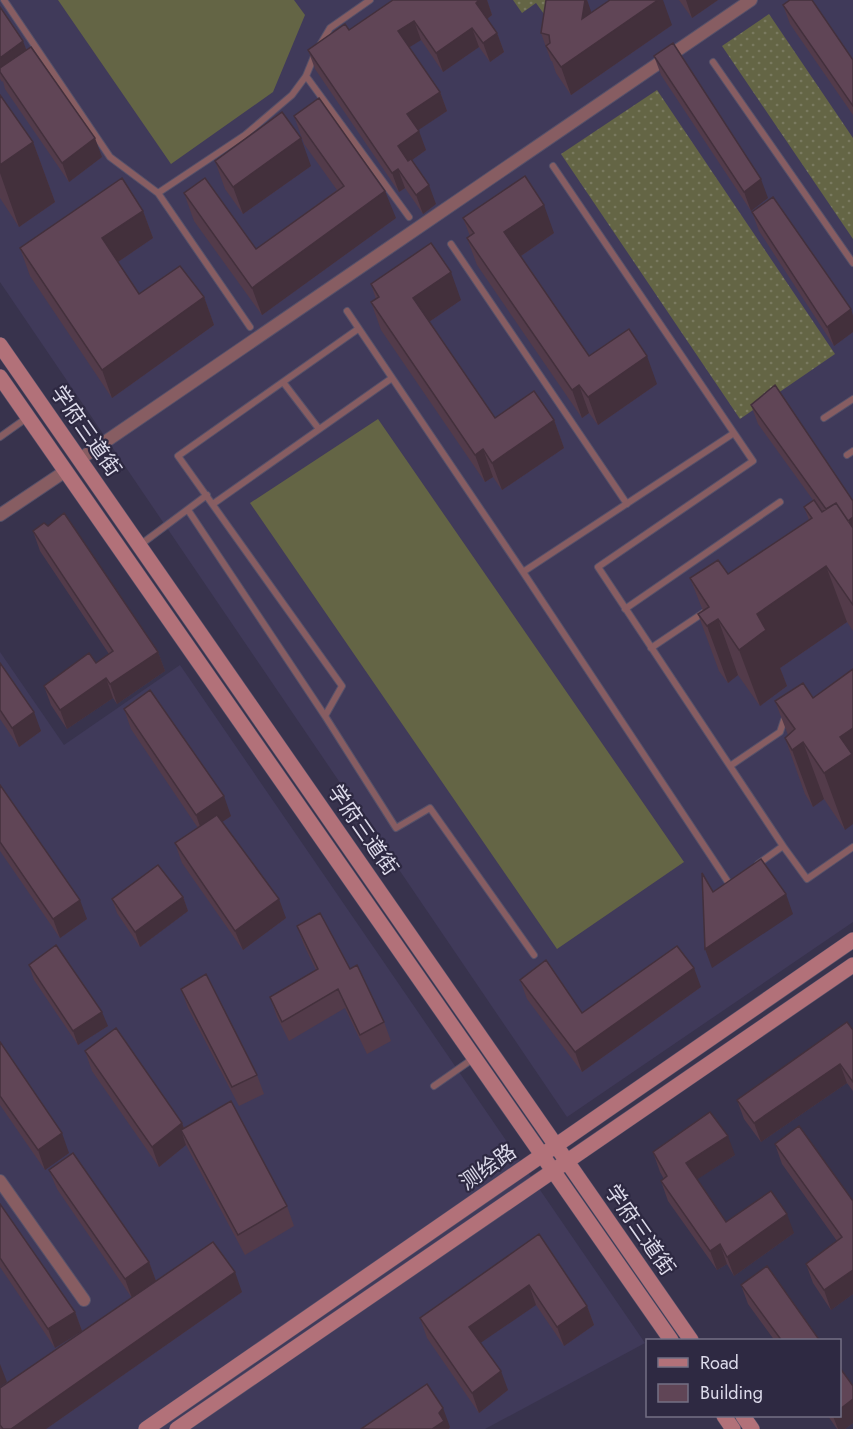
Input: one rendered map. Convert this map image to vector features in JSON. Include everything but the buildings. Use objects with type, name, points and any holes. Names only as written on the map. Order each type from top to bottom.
[{"type":"main road","name":"学府三道街","points":[[0,345],[690,1339]]},
{"type":"main road","name":"学府三道街","points":[[0,377],[670,1339]]},
{"type":"main road","name":"测绘路","points":[[146,1429],[853,940]]},
{"type":"main road","name":"测绘路","points":[[177,1429],[853,965]]},
{"type":"street","points":[[80,459],[751,0]]},
{"type":"street","points":[[0,515],[64,472]]},
{"type":"street","points":[[0,1181],[84,1300]]},
{"type":"lane","points":[[4,0],[110,157],[158,193],[250,327]]},
{"type":"lane","points":[[158,193],[245,135],[292,95],[306,76],[316,50],[330,28],[370,0]]},
{"type":"lane","points":[[713,62],[853,263]]},
{"type":"lane","points":[[306,76],[409,217]]},
{"type":"lane","points":[[553,166],[753,460],[598,567],[807,879],[853,847]]},
{"type":"lane","points":[[451,243],[627,504]]},
{"type":"lane","points":[[347,311],[730,885],[739,878]]},
{"type":"lane","points":[[325,716],[342,686],[178,456],[358,329]]},
{"type":"lane","points":[[213,504],[392,378]]},
{"type":"lane","points":[[283,382],[319,429]]},
{"type":"lane","points":[[824,418],[853,399]]},
{"type":"lane","points":[[0,437],[28,417]]},
{"type":"lane","points":[[522,572],[734,433]]},
{"type":"lane","points":[[140,545],[207,495]]},
{"type":"lane","points":[[625,609],[780,502]]},
{"type":"lane","points":[[188,510],[325,716],[396,828],[430,808],[534,955]]},
{"type":"lane","points":[[651,648],[709,609]]},
{"type":"lane","points":[[730,766],[784,732],[784,720],[794,713]]},
{"type":"lane","points":[[747,872],[783,846]]},
{"type":"lane","points":[[434,1086],[475,1058]]},
{"type":"shaded area","points":[[0,0],[853,0],[853,922],[567,1117],[0,282]]},
{"type":"shaded area","points":[[0,652],[64,745],[180,665],[645,1343],[485,1429],[0,1429]]},
{"type":"green space","points":[[58,0],[294,0],[305,15],[273,92],[171,164]]},
{"type":"green space","points":[[513,0],[565,0],[544,14],[536,3],[522,13]]},
{"type":"green space","points":[[769,14],[853,138],[853,239],[722,46]]},
{"type":"green space","points":[[657,90],[835,354],[740,419],[561,154]]},
{"type":"green space","points":[[378,419],[684,862],[557,949],[250,503]]}]
